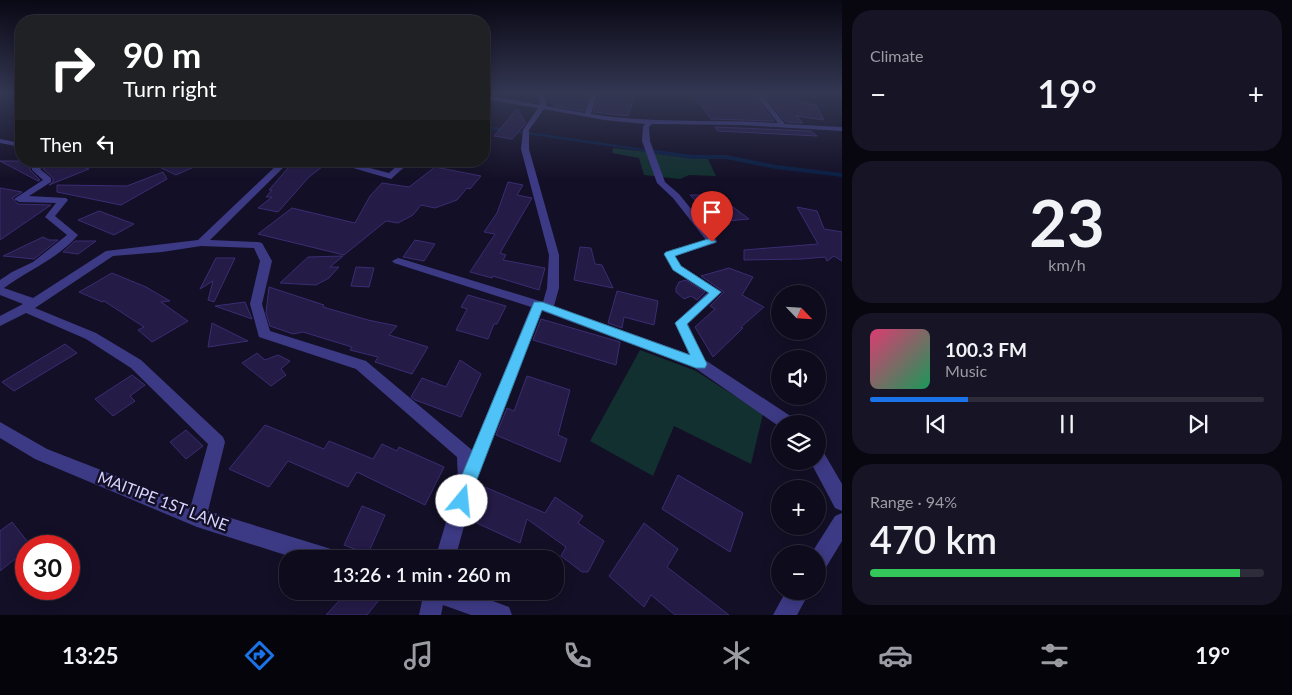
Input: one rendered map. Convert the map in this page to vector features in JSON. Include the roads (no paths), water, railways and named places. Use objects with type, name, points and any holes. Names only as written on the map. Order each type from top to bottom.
[{"type":"street","points":[[448,550],[467,482],[542,306],[553,288],[554,255],[525,149],[526,130],[531,123]]},
{"type":"street","points":[[649,123],[646,127],[646,142],[661,182],[676,196],[712,242],[669,254],[677,268],[716,292],[681,323],[700,364]]},
{"type":"street","points":[[681,123],[783,125],[842,129]]},
{"type":"street","points":[[0,141],[15,144]]},
{"type":"street","points":[[0,286],[16,274],[37,264],[73,235],[50,217],[63,200],[19,199],[48,180],[35,168],[37,167]]},
{"type":"street","points":[[201,243],[279,167]]},
{"type":"street","points":[[361,167],[391,176],[401,167]]},
{"type":"street","points":[[0,322],[29,306],[110,254],[201,243],[258,245],[266,261],[256,304],[264,334],[360,366],[465,454],[467,482]]},
{"type":"street","points":[[398,262],[542,306],[700,364],[776,415]]},
{"type":"street","points":[[0,291],[91,336],[136,364],[217,442],[197,516]]},
{"type":"street","name":"MAITIPE 1ST LANE","points":[[0,429],[41,454],[197,516],[303,550]]},
{"type":"street","points":[[824,470],[842,502]]},
{"type":"street","points":[[826,549],[842,523]]},
{"type":"street","points":[[430,615],[434,600]]},
{"type":"street","points":[[460,600],[501,615]]},
{"type":"street","points":[[784,615],[793,600]]},
{"type":"waterway","points":[[490,128],[505,130]]},
{"type":"waterway","points":[[513,131],[657,152]]},
{"type":"waterway","points":[[649,151],[693,157],[726,157],[776,167],[842,175]]}]
